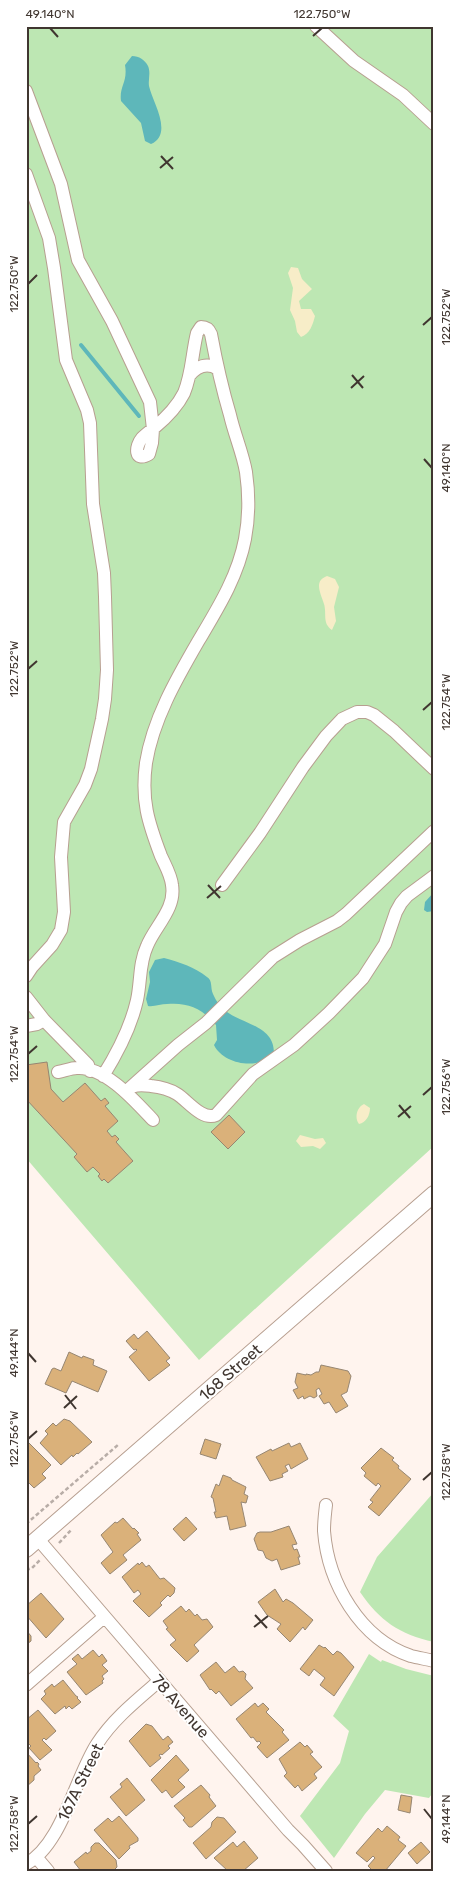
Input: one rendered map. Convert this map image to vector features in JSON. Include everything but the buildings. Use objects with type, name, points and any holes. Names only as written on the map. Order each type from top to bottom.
[{"type":"main road","name":"168 Street","points":[[32,1544],[434,1194]]},
{"type":"street","points":[[316,26],[354,61],[402,95],[434,124]]},
{"type":"street","points":[[26,91],[61,184],[78,260],[112,321],[144,388],[151,406],[153,429],[169,413],[183,394],[189,376],[196,339],[201,328],[209,329],[246,472],[248,507],[245,542],[234,576],[220,606],[175,684],[157,724],[146,762],[146,811],[150,828],[172,884],[173,894],[171,904],[146,947],[130,1024],[103,1076]]},
{"type":"street","points":[[26,174],[49,238],[66,360],[76,389],[87,410],[90,423],[94,518],[104,574],[107,670],[102,720],[91,769],[85,785],[64,822],[61,857],[64,912],[61,930],[52,945],[26,976]]},
{"type":"street","points":[[189,376],[198,367],[204,365],[212,365],[218,369]]},
{"type":"street","points":[[151,406],[160,414],[169,413]]},
{"type":"street","points":[[222,885],[260,833],[303,767],[326,736],[342,719],[357,712],[367,712],[374,715],[434,769]]},
{"type":"street","points":[[129,1089],[178,1045],[206,1023],[273,957],[346,914],[434,831]]},
{"type":"street","points":[[129,1089],[137,1084],[161,1087],[177,1094],[209,1116],[212,1117],[220,1113],[253,1074],[294,1045],[363,978],[385,944],[396,912],[401,904],[407,896],[434,876]]},
{"type":"street","points":[[26,997],[44,1020],[78,1053],[88,1065],[90,1071]]},
{"type":"street","points":[[26,1026],[37,1024],[44,1020]]},
{"type":"street","points":[[58,1072],[79,1068],[103,1076],[129,1089],[153,1120]]},
{"type":"street","points":[[326,1505],[324,1530],[331,1567],[341,1590],[356,1616],[367,1628],[395,1648],[411,1656],[434,1661]]},
{"type":"street","name":"78 Avenue","points":[[32,1544],[104,1617],[281,1822],[326,1871]]},
{"type":"street","points":[[26,1685],[104,1617]]},
{"type":"street","name":"167A Street","points":[[32,1861],[64,1815],[85,1765],[98,1742],[120,1716],[159,1681]]},
{"type":"street","points":[[32,1861],[48,1871]]},
{"type":"path","points":[[26,1524],[119,1444]]},
{"type":"path","points":[[26,1570],[32,1568]]},
{"type":"green space","points":[[26,26],[434,26],[434,1146],[199,1360],[26,1158]]},
{"type":"green space","points":[[434,1492],[434,1642],[410,1635],[391,1625],[375,1611],[360,1592],[377,1557]]},
{"type":"green space","points":[[369,1654],[381,1662],[382,1660],[406,1669],[434,1676],[434,1791],[429,1798],[385,1790],[365,1814],[334,1858],[300,1816],[340,1763],[349,1731],[333,1716]]},
{"type":"sand","points":[[291,267],[298,268],[302,279],[312,289],[299,301],[301,309],[311,309],[315,316],[309,331],[301,337],[297,332],[290,310],[293,288],[288,273]]},
{"type":"sand","points":[[327,576],[335,579],[339,587],[334,607],[336,621],[332,630],[326,621],[325,608],[319,588],[320,581]]},
{"type":"sand","points":[[364,1104],[370,1108],[369,1113],[366,1120],[359,1124],[357,1122],[357,1113]]},
{"type":"sand","points":[[300,1135],[315,1139],[323,1138],[326,1143],[320,1149],[313,1146],[301,1147],[296,1141]]},
{"type":"water","points":[[132,56],[142,59],[148,66],[149,86],[160,117],[161,133],[158,139],[151,144],[145,141],[141,123],[121,101],[121,91],[126,71],[125,65]]},
{"type":"water","points":[[434,892],[434,911],[427,912],[424,910],[425,902]]},
{"type":"water","points":[[164,958],[192,968],[209,979],[217,1002],[227,1012],[264,1032],[273,1044],[274,1053],[262,1061],[254,1063],[247,1064],[234,1061],[217,1050],[214,1045],[217,1040],[216,1025],[200,1011],[182,1004],[148,1006],[146,999],[150,982],[149,972],[155,960]]},
{"type":"waterway","points":[[81,345],[139,416]]}]
